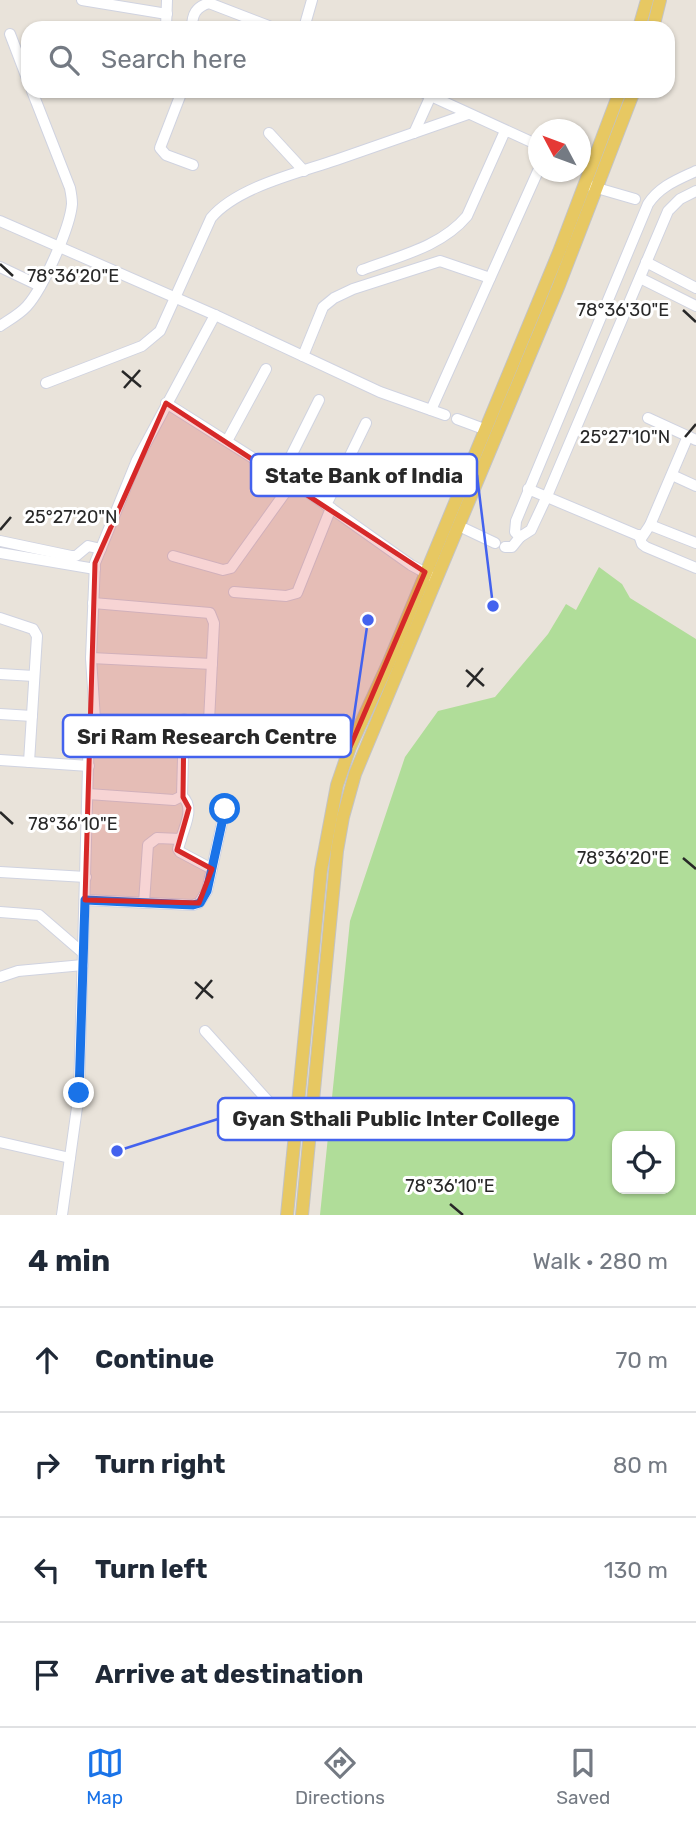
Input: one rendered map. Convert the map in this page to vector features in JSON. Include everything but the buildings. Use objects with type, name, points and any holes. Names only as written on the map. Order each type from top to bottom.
[{"type":"main road","points":[[641,21],[647,0]]},
{"type":"main road","points":[[655,21],[660,0]]},
{"type":"main road","points":[[591,152],[617,98]]},
{"type":"main road","points":[[302,1215],[337,851],[355,774],[484,429],[631,98]]},
{"type":"main road","points":[[287,1215],[321,870],[337,785],[349,747],[389,662],[459,526],[592,186],[591,182]]},
{"type":"street","points":[[82,0],[167,14]]},
{"type":"street","points":[[166,21],[167,0]]},
{"type":"street","points":[[306,21],[312,0]]},
{"type":"street","points":[[193,21],[195,10],[209,3],[256,21]]},
{"type":"street","points":[[10,34],[21,63]]},
{"type":"street","points":[[0,326],[27,306],[40,286],[59,247],[72,201],[70,188],[35,98]]},
{"type":"street","points":[[179,98],[160,148],[166,155],[193,165]]},
{"type":"street","points":[[414,133],[430,98]]},
{"type":"street","points":[[441,98],[468,114],[528,141]]},
{"type":"street","points":[[46,383],[142,346],[160,331],[211,218],[219,208],[245,194],[304,171],[468,114]]},
{"type":"street","points":[[362,270],[432,244],[459,226],[467,216],[505,131]]},
{"type":"street","points":[[269,133],[304,171]]},
{"type":"street","points":[[520,537],[514,526],[624,261],[641,202],[696,172]]},
{"type":"street","points":[[431,410],[533,182]]},
{"type":"street","points":[[592,186],[668,211]]},
{"type":"street","points":[[459,526],[500,545],[512,547],[520,537],[531,530],[668,211],[680,199],[696,191]]},
{"type":"street","points":[[0,220],[215,315],[380,392],[445,415]]},
{"type":"street","points":[[303,356],[323,307],[353,289],[440,261],[490,278]]},
{"type":"street","points":[[624,261],[696,288]]},
{"type":"street","points":[[0,267],[40,286]]},
{"type":"street","points":[[643,270],[696,306]]},
{"type":"street","points":[[95,719],[91,658],[95,569],[137,460],[215,315]]},
{"type":"street","points":[[227,441],[266,369]]},
{"type":"street","points":[[281,476],[319,400]]},
{"type":"street","points":[[166,403],[328,506],[411,565],[431,576]]},
{"type":"street","points":[[528,489],[642,537],[650,526],[672,475],[692,438],[648,418]]},
{"type":"street","points":[[457,419],[484,429]]},
{"type":"street","points":[[234,592],[286,596],[297,593],[328,506],[366,423]]},
{"type":"street","points":[[672,475],[696,486]]},
{"type":"street","points":[[173,556],[223,570],[232,568],[292,483]]},
{"type":"street","points":[[650,526],[696,543]]},
{"type":"street","points":[[639,535],[646,547],[696,568]]},
{"type":"street","points":[[0,541],[71,556],[76,556],[88,546],[101,549]]},
{"type":"street","points":[[0,553],[95,569]]},
{"type":"street","points":[[93,604],[210,613],[214,623],[209,721]]},
{"type":"street","points":[[0,618],[36,632],[29,762]]},
{"type":"street","points":[[91,658],[212,664]]},
{"type":"street","points":[[0,674],[34,676]]},
{"type":"street","points":[[0,714],[32,716]]},
{"type":"street","points":[[62,1215],[79,1093],[90,724],[95,719],[184,719],[254,724],[277,733],[349,747]]},
{"type":"street","points":[[182,796],[184,719]]},
{"type":"street","points":[[0,760],[89,765]]},
{"type":"street","points":[[88,794],[174,800],[182,796]]},
{"type":"street","points":[[182,796],[187,800],[189,808],[178,849],[212,869]]},
{"type":"street","points":[[85,900],[193,905],[200,903],[207,891],[225,809]]},
{"type":"street","points":[[144,903],[148,845],[157,838],[181,839]]},
{"type":"street","points":[[0,872],[86,877]]},
{"type":"street","points":[[0,912],[39,915],[83,959]]},
{"type":"street","points":[[0,977],[83,959]]},
{"type":"street","points":[[205,1031],[269,1102],[299,1110]]},
{"type":"street","points":[[0,1142],[70,1158]]},
{"type":"highlighted area","points":[[166,403],[425,572],[350,747],[254,724],[184,719],[183,797],[189,808],[177,850],[212,869],[199,903],[85,900],[95,563]]},
{"type":"green space","points":[[599,567],[622,584],[630,598],[696,639],[696,1215],[320,1215],[350,921],[405,757],[438,711],[495,697],[548,634],[566,604],[576,610]]},
{"type":"place","name":"State Bank of India","points":[[493,606]]},
{"type":"place","name":"Sri Ram Research Centre","points":[[368,620]]},
{"type":"place","name":"Gyan Sthali Public Inter College","points":[[117,1151]]},
{"type":"route","points":[[79,1093],[85,900],[193,905],[200,903],[207,891],[225,809]]}]
